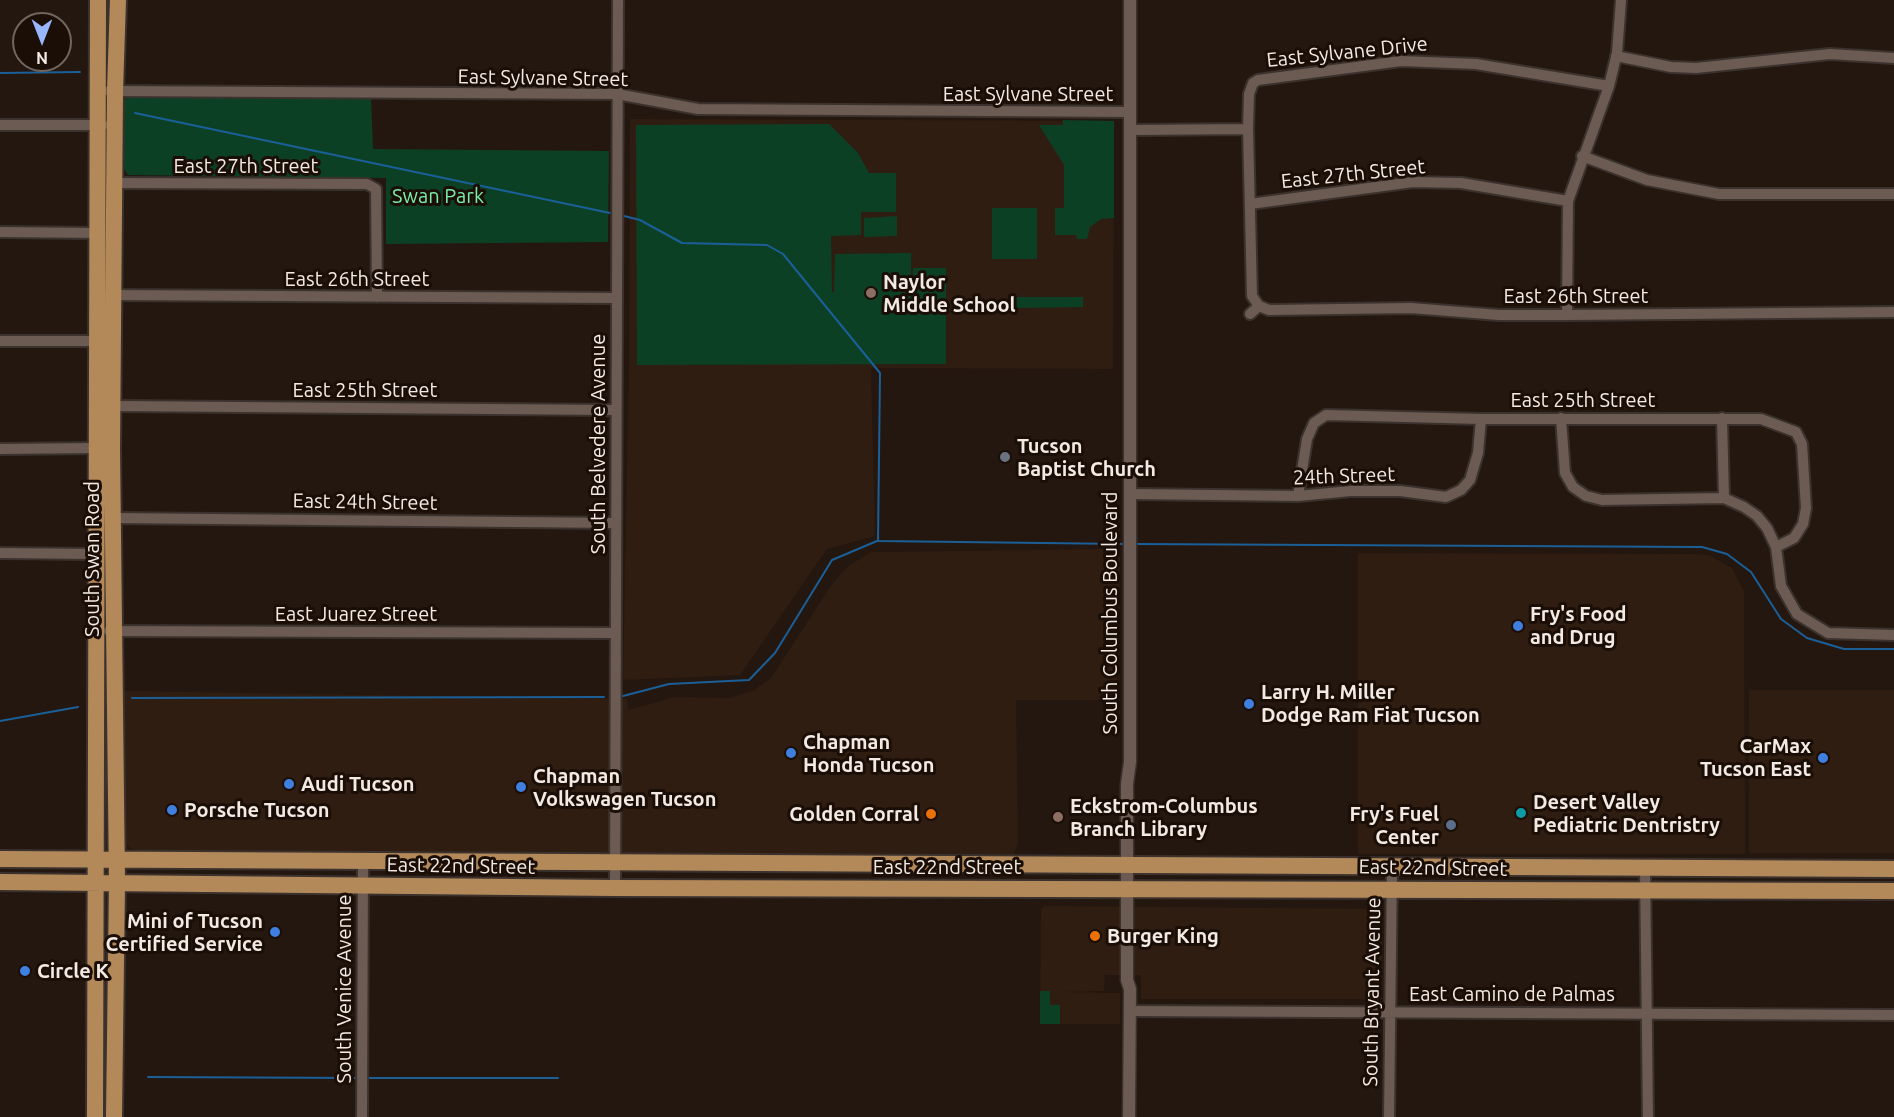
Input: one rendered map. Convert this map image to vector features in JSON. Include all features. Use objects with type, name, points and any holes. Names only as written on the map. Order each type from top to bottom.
[{"type":"main road","name":"South Swan Road","points":[[98,0],[107,91],[115,126],[115,295],[105,341],[95,448],[96,554],[105,632],[117,860],[114,1117]]},
{"type":"main road","name":"South Swan Road","points":[[95,1117],[96,860],[105,632],[113,518],[113,406],[97,294],[97,125],[107,91],[118,0]]},
{"type":"main road","name":"East 22nd Street","points":[[0,859],[1894,869]]},
{"type":"main road","name":"East 22nd Street","points":[[0,882],[615,888],[1391,888],[1894,891]]},
{"type":"street","name":"South Belvedere Avenue","points":[[615,888],[618,0]]},
{"type":"street","name":"South Columbus Boulevard","points":[[1129,1117],[1130,1011],[1127,981],[1127,866],[1130,762],[1131,0]]},
{"type":"street","points":[[1567,315],[1568,201],[1582,156],[1609,86],[1616,56],[1621,0]]},
{"type":"street","points":[[1616,56],[1671,67],[1696,68],[1830,54],[1894,58]]},
{"type":"street","name":"East Sylvane Drive","points":[[1258,306],[1252,296],[1248,129],[1250,80],[1423,60],[1476,64],[1609,86]]},
{"type":"street","name":"East Sylvane Street","points":[[107,91],[617,94],[698,109],[1130,112]]},
{"type":"street","points":[[0,125],[115,126]]},
{"type":"street","points":[[1130,130],[1248,129]]},
{"type":"street","points":[[1582,156],[1655,182],[1719,194],[1894,194]]},
{"type":"street","name":"East 27th Street","points":[[1250,204],[1413,182],[1461,183],[1568,201]]},
{"type":"street","name":"East 27th Street","points":[[115,183],[367,184],[376,189],[377,297]]},
{"type":"street","points":[[0,232],[97,233]]},
{"type":"street","name":"East 26th Street","points":[[97,294],[617,298]]},
{"type":"street","points":[[1250,314],[1258,306]]},
{"type":"street","name":"East 26th Street","points":[[1258,306],[1269,310],[1411,308],[1499,315],[1894,312]]},
{"type":"street","points":[[0,341],[105,341]]},
{"type":"street","name":"East 25th Street","points":[[113,406],[616,410]]},
{"type":"street","name":"East 25th Street","points":[[1298,496],[1298,479],[1307,440],[1314,423],[1326,415],[1481,419],[1761,419],[1778,423],[1796,432],[1802,444],[1806,508],[1803,524],[1794,538],[1776,547]]},
{"type":"street","points":[[1561,418],[1565,473],[1573,487],[1586,496],[1602,500],[1724,498],[1757,516],[1767,528],[1776,547],[1781,586],[1797,614],[1828,633],[1894,635]]},
{"type":"street","points":[[1722,418],[1724,498]]},
{"type":"street","name":"24th Street","points":[[1130,497],[1178,500],[1185,496],[1298,496],[1351,491],[1400,491],[1436,498],[1453,495],[1470,480],[1479,453],[1481,419]]},
{"type":"street","points":[[0,449],[95,448]]},
{"type":"street","name":"East 24th Street","points":[[113,518],[616,523]]},
{"type":"street","points":[[0,553],[96,554]]},
{"type":"street","name":"East Juarez Street","points":[[105,632],[616,633]]},
{"type":"street","name":"South Venice Avenue","points":[[362,1117],[363,862]]},
{"type":"street","name":"South Bryant Avenue","points":[[1389,1117],[1392,867]]},
{"type":"street","points":[[1645,868],[1648,1117]]},
{"type":"street","name":"East Camino de Palmas","points":[[1130,1011],[1894,1015]]},
{"type":"shaded area","name":"Naylor Middle School","points":[[630,119],[1114,121],[1113,369],[871,368],[875,536],[827,549],[740,675],[623,680],[629,367]]},
{"type":"shaded area","points":[[1111,549],[1120,553],[1117,695],[1110,700],[1016,700],[1018,842],[1014,855],[133,850],[125,842],[124,691],[627,699],[628,710],[674,697],[728,698],[753,691],[771,678],[832,584],[848,566],[871,552]]},
{"type":"shaded area","points":[[1358,553],[1695,554],[1709,555],[1732,568],[1744,591],[1745,854],[1358,854]]},
{"type":"shaded area","points":[[1749,690],[1894,690],[1894,853],[1749,853]]},
{"type":"shaded area","points":[[1044,906],[1383,909],[1382,999],[1141,999],[1141,975],[1105,975],[1104,991],[1063,992],[1120,993],[1120,1024],[1040,1024],[1041,910]]},
{"type":"green space","name":"Swan Park","points":[[133,95],[371,98],[373,149],[609,151],[608,242],[386,244],[386,178],[128,175],[122,166],[122,105],[126,98]]},
{"type":"green space","points":[[1063,120],[1114,121],[1114,218],[1101,219],[1090,227],[1087,239],[1077,239],[1076,235],[1055,235],[1055,208],[1064,208],[1064,165],[1039,125],[1063,125]]},
{"type":"green space","points":[[829,124],[858,153],[869,173],[896,173],[896,212],[861,212],[861,235],[831,236],[832,292],[834,292],[835,254],[911,253],[911,290],[888,292],[913,291],[913,268],[946,268],[946,364],[637,365],[636,125]]},
{"type":"green space","points":[[992,208],[1037,208],[1037,259],[992,259]]},
{"type":"green space","points":[[897,216],[897,236],[864,237],[864,218]]},
{"type":"green space","points":[[1013,297],[1083,297],[1083,307],[1014,308]]},
{"type":"green space","points":[[1040,991],[1050,991],[1050,1005],[1060,1005],[1060,1024],[1040,1024]]},
{"type":"waterway","points":[[0,73],[80,72]]},
{"type":"waterway","points":[[135,113],[610,213]]},
{"type":"waterway","points":[[624,216],[640,220],[682,243],[767,245],[783,254],[880,373],[878,541],[1124,544]]},
{"type":"waterway","points":[[623,696],[669,684],[749,680],[775,653],[832,560],[877,541]]},
{"type":"waterway","points":[[1133,544],[1702,547],[1727,554],[1751,572],[1781,619],[1807,638],[1844,649],[1894,649]]},
{"type":"waterway","points":[[132,698],[604,697]]},
{"type":"waterway","points":[[0,721],[78,707]]},
{"type":"waterway","points":[[148,1077],[359,1078]]},
{"type":"waterway","points":[[367,1078],[558,1078]]},
{"type":"place","name":"Naylor Middle School","points":[[871,293]]},
{"type":"place","name":"Tucson Baptist Church","points":[[1005,457]]},
{"type":"place","name":"Fry's Food and Drug","points":[[1518,626]]},
{"type":"place","name":"Larry H. Miller Dodge Ram Fiat Tucson","points":[[1249,704]]},
{"type":"place","name":"Chapman Honda Tucson","points":[[791,753]]},
{"type":"place","name":"CarMax Tucson East","points":[[1823,758]]},
{"type":"place","name":"Audi Tucson","points":[[289,784]]},
{"type":"place","name":"Chapman Volkswagen Tucson","points":[[521,787]]},
{"type":"place","name":"Porsche Tucson","points":[[172,810]]},
{"type":"place","name":"Desert Valley Pediatric Dentristry","points":[[1521,813]]},
{"type":"place","name":"Golden Corral","points":[[931,814]]},
{"type":"place","name":"Eckstrom-Columbus Branch Library","points":[[1058,817]]},
{"type":"place","name":"Fry's Fuel Center","points":[[1451,825]]},
{"type":"place","name":"Mini of Tucson Certified Service","points":[[275,932]]},
{"type":"place","name":"Burger King","points":[[1095,936]]},
{"type":"place","name":"Circle K","points":[[25,971]]}]
